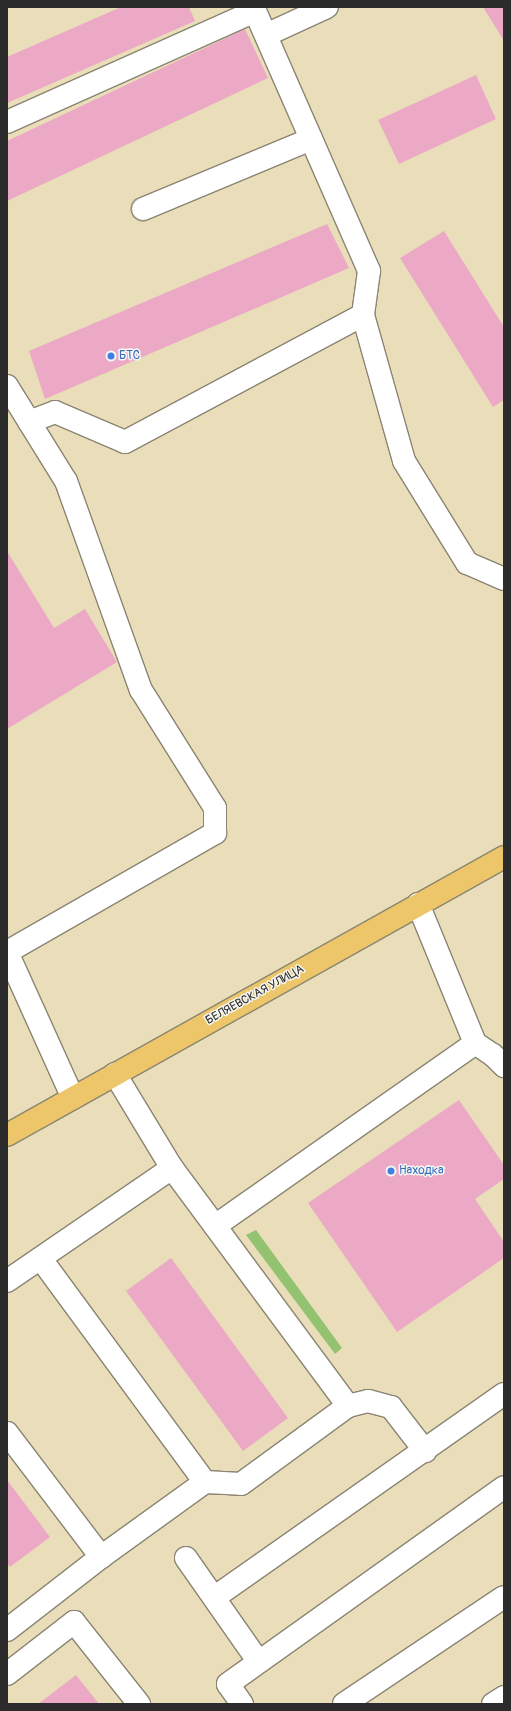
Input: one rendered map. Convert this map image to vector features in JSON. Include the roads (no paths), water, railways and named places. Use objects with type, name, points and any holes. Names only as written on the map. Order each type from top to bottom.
[{"type":"main road","name":"БЕЛЯЕВСКАЯ УЛИЦА","points":[[7,1135],[504,856]]},
{"type":"lane","points":[[266,35],[327,7]]},
{"type":"lane","points":[[7,122],[255,11],[369,271],[363,315],[404,461],[467,563],[504,579]]},
{"type":"lane","points":[[143,209],[311,139]]},
{"type":"lane","points":[[29,422],[55,412],[125,442],[363,315]]},
{"type":"lane","points":[[7,386],[66,482],[141,690],[215,808],[215,833],[7,952],[73,1098]]},
{"type":"lane","points":[[418,904],[475,1043],[493,1055],[504,1066]]},
{"type":"lane","points":[[215,1226],[475,1043]]},
{"type":"lane","points":[[115,1074],[172,1168],[348,1406]]},
{"type":"lane","points":[[7,1281],[172,1168]]},
{"type":"lane","points":[[41,1259],[205,1482]]},
{"type":"lane","points":[[215,1597],[425,1451],[504,1394]]},
{"type":"lane","points":[[7,1630],[101,1557],[205,1482],[241,1484],[348,1406],[368,1401],[391,1407],[425,1451]]},
{"type":"lane","points":[[7,1433],[101,1557]]},
{"type":"lane","points":[[242,1704],[228,1684],[258,1661],[504,1487]]},
{"type":"lane","points":[[186,1558],[215,1597],[258,1661]]},
{"type":"lane","points":[[54,1594],[74,1622],[139,1704]]},
{"type":"lane","points":[[344,1704],[504,1597]]},
{"type":"lane","points":[[7,1674],[74,1622]]},
{"type":"lane","points":[[493,1704],[504,1696]]},
{"type":"place","name":"БТС","points":[[111,356]]},
{"type":"place","name":"Находка","points":[[391,1171]]}]
